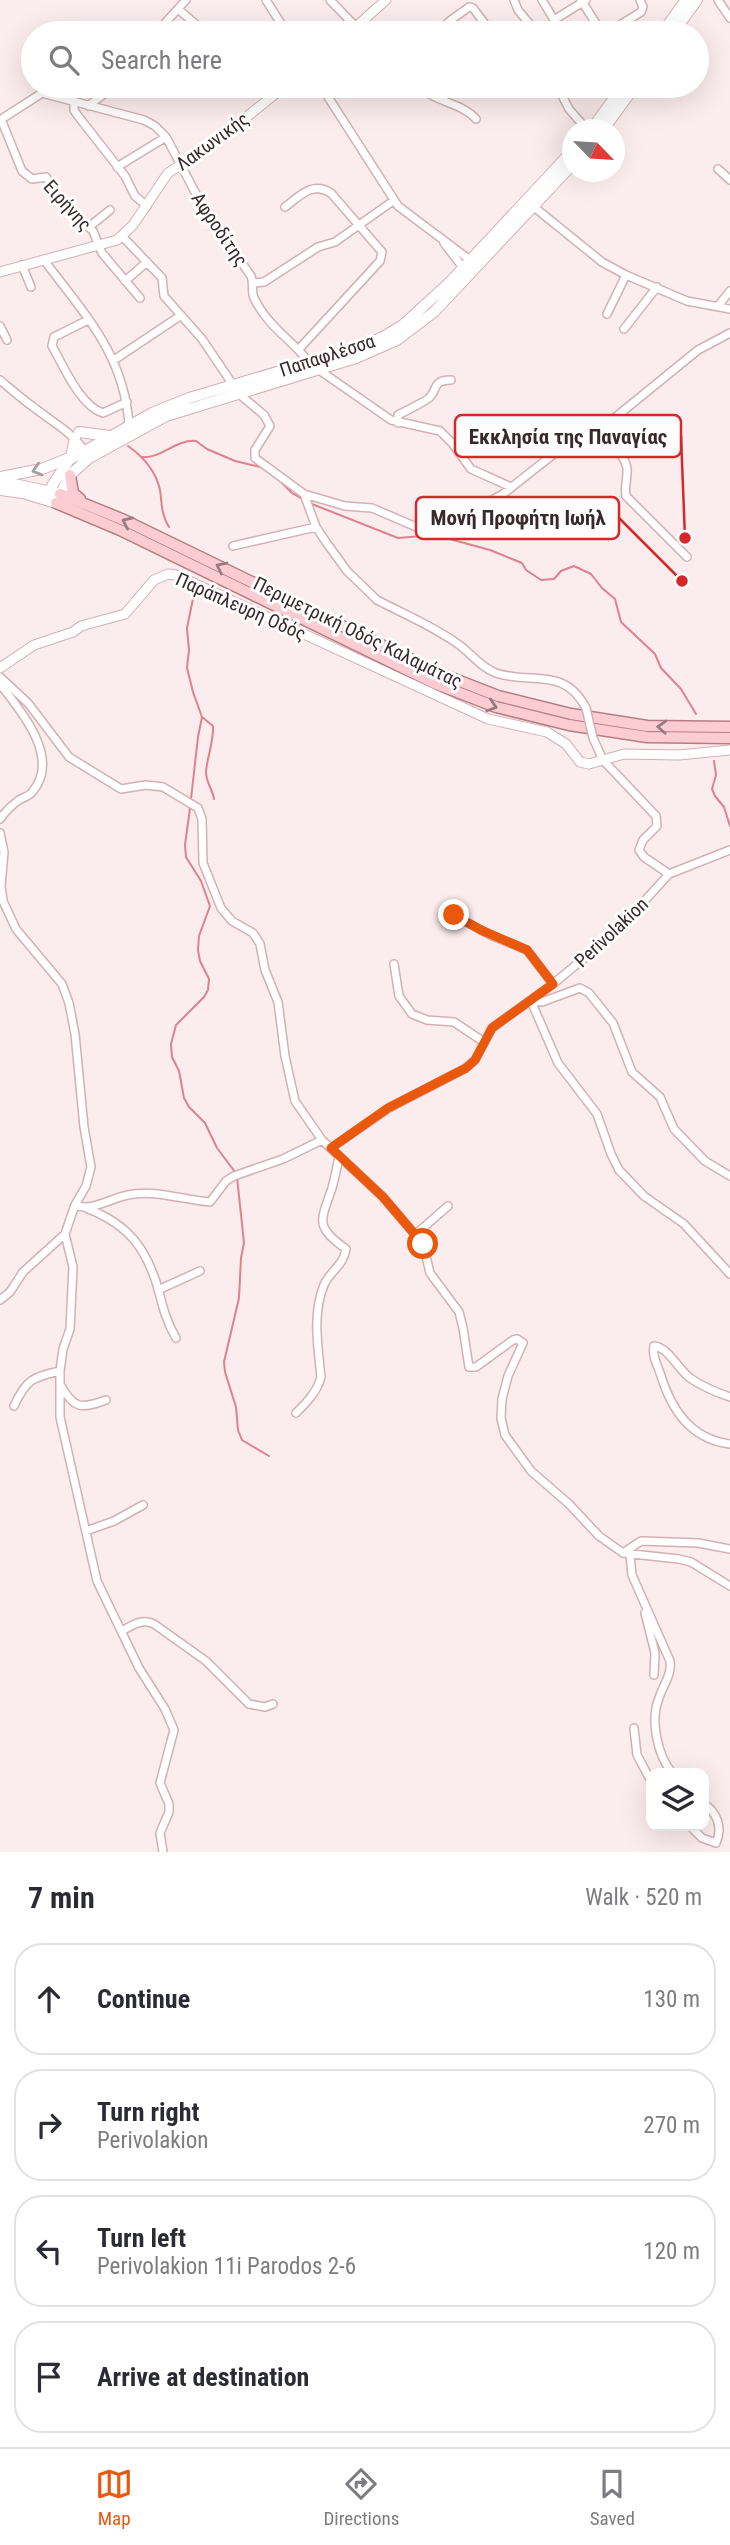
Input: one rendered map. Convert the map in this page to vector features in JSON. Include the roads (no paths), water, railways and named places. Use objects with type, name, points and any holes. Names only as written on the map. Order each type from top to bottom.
[{"type":"main road","points":[[671,21],[686,0]]},
{"type":"main road","points":[[682,21],[697,0]]},
{"type":"main road","points":[[593,119],[612,98]]},
{"type":"main road","points":[[611,119],[626,98]]},
{"type":"main road","name":"Παπαφλέσσα","points":[[53,497],[90,452],[110,436],[174,403],[319,370],[397,340],[433,312],[562,162]]},
{"type":"main road","name":"Παπαφλέσσα","points":[[474,262],[534,207],[562,176]]},
{"type":"main road","name":"Παπαφλέσσα","points":[[53,497],[61,469],[72,457],[90,452],[166,416],[235,389],[309,362],[352,350],[393,332],[466,271]]},
{"type":"main road","points":[[0,479],[42,469],[72,457],[77,435],[110,436]]},
{"type":"main road","points":[[70,475],[73,493],[89,505]]},
{"type":"main road","name":"Περιμετρική Οδός Καλαμάτας","points":[[0,479],[53,497],[89,505],[439,673],[498,696],[571,714],[647,726],[730,727]]},
{"type":"main road","points":[[0,489],[53,497]]},
{"type":"main road","name":"Περιμετρική Οδός Καλαμάτας","points":[[53,497],[434,683],[496,707],[569,725],[647,737],[730,738]]},
{"type":"street","points":[[167,21],[186,0]]},
{"type":"street","points":[[266,0],[280,21]]},
{"type":"street","points":[[330,0],[349,21]]},
{"type":"street","points":[[363,21],[386,0]]},
{"type":"street","points":[[514,0],[527,21]]},
{"type":"street","points":[[542,0],[554,20],[583,1],[595,21]]},
{"type":"street","points":[[626,21],[641,12],[643,7],[640,0]]},
{"type":"street","points":[[718,0],[730,18]]},
{"type":"street","points":[[450,21],[469,7],[473,8],[483,21]]},
{"type":"street","points":[[178,9],[192,21]]},
{"type":"street","points":[[0,120],[33,98]]},
{"type":"street","points":[[59,98],[144,120],[166,137],[117,167]]},
{"type":"street","points":[[89,106],[99,98]]},
{"type":"street","name":"Λακωνικής","points":[[0,272],[99,245],[122,236],[147,206],[165,176],[213,144],[270,98]]},
{"type":"street","points":[[329,98],[393,201],[443,242],[474,262]]},
{"type":"street","points":[[438,98],[465,110],[476,119]]},
{"type":"street","points":[[563,98],[578,119]]},
{"type":"street","points":[[74,102],[76,113],[137,198],[147,206]]},
{"type":"street","name":"Ειρήνης","points":[[0,120],[24,174],[32,179],[45,176],[69,209],[96,236],[103,255],[139,298]]},
{"type":"street","name":"Αφροδίτης","points":[[166,137],[204,209],[247,270],[254,283],[253,295],[274,328],[299,349],[309,362]]},
{"type":"street","points":[[718,169],[730,180]]},
{"type":"street","points":[[285,207],[312,188],[322,187],[331,193],[381,250],[382,257],[299,349]]},
{"type":"street","points":[[254,283],[264,282],[318,247],[335,242],[393,201]]},
{"type":"street","points":[[534,207],[602,262],[626,275],[687,301],[730,309]]},
{"type":"street","points":[[89,227],[110,210]]},
{"type":"street","points":[[122,236],[162,278],[164,295],[202,338],[235,389],[264,415],[270,426],[255,450],[255,458],[304,494],[352,507],[372,508],[421,528],[463,516],[493,501],[569,442],[601,429],[698,350],[730,332]]},
{"type":"street","points":[[443,242],[466,271]]},
{"type":"street","points":[[44,260],[114,360],[127,402],[130,425]]},
{"type":"street","points":[[125,281],[147,262]]},
{"type":"street","points":[[22,265],[31,287]]},
{"type":"street","points":[[607,314],[626,275]]},
{"type":"street","points":[[624,329],[657,287]]},
{"type":"street","points":[[718,306],[730,291]]},
{"type":"street","points":[[114,360],[180,316]]},
{"type":"street","points":[[88,320],[54,337],[52,346],[76,388],[97,411],[103,413],[127,402]]},
{"type":"street","points":[[0,326],[7,340]]},
{"type":"street","points":[[319,370],[386,417],[439,431],[452,443],[471,469],[511,487]]},
{"type":"street","points":[[0,380],[36,410],[77,435],[90,452]]},
{"type":"street","points":[[398,422],[398,415],[431,397],[438,383],[451,380]]},
{"type":"street","points":[[601,429],[627,468],[624,488],[626,496],[687,557]]},
{"type":"street","points":[[304,494],[316,527],[347,572],[377,600],[447,637],[481,665],[494,672],[510,677],[561,682],[579,696],[586,708],[593,738],[603,760],[656,816],[657,826],[643,840],[639,850],[669,874]]},
{"type":"street","points":[[233,546],[316,527]]},
{"type":"street","name":"Παράπλευρη Οδός","points":[[0,668],[34,645],[72,632],[81,626],[125,614],[148,586],[160,577],[176,575],[488,719],[556,736],[580,762],[589,764],[624,754],[679,755],[730,750]]},
{"type":"street","points":[[0,677],[28,703],[69,757],[121,789],[146,785],[163,787],[194,805],[201,813],[201,844],[205,870],[226,915],[253,933],[260,944],[265,970],[278,1002],[285,1056],[295,1101],[322,1140],[383,1197],[423,1244],[430,1273],[459,1312],[469,1367],[476,1367],[513,1340],[517,1339],[523,1343],[508,1376],[502,1399],[501,1418],[505,1435],[531,1471],[569,1504],[599,1536],[627,1554],[691,1562],[730,1586]]},
{"type":"street","points":[[0,684],[30,725],[42,761],[40,778],[34,790],[12,806],[0,819]]},
{"type":"street","points":[[0,833],[4,852],[1,886],[3,901],[23,938],[62,984],[69,1003],[91,1167],[86,1186],[75,1205],[65,1234],[23,1272],[0,1300]]},
{"type":"street","name":"Perivolakion","points":[[331,1148],[388,1108],[457,1074],[475,1060],[492,1028],[553,984],[618,930],[669,874],[730,849]]},
{"type":"street","points":[[454,915],[527,950],[553,984]]},
{"type":"street","points":[[394,964],[399,996],[412,1014],[427,1020],[454,1022],[484,1042]]},
{"type":"street","points":[[730,1176],[705,1161],[674,1129],[664,1101],[632,1072],[618,1031],[589,993],[580,988],[542,1002],[531,1001],[558,1063],[597,1114],[619,1170],[644,1196],[684,1224],[730,1274]]},
{"type":"street","points":[[85,1208],[129,1195],[145,1194],[210,1202],[226,1181],[236,1175],[283,1159],[322,1140]]},
{"type":"street","points":[[296,1413],[313,1396],[319,1384],[319,1299],[328,1277],[345,1256],[346,1249],[330,1237],[322,1223],[323,1210],[339,1156]]},
{"type":"street","points":[[75,1205],[111,1219],[138,1244],[158,1290],[167,1324],[176,1338]]},
{"type":"street","points":[[416,1234],[448,1206]]},
{"type":"street","points":[[65,1234],[73,1267],[70,1329],[60,1371],[60,1417],[97,1581],[139,1668],[165,1709],[174,1730],[160,1783],[169,1804],[169,1812],[160,1833],[162,1851]]},
{"type":"street","points":[[158,1290],[200,1271]]},
{"type":"street","points":[[730,1396],[712,1392],[689,1378],[662,1348],[654,1346],[654,1356],[667,1397],[680,1416],[708,1439],[730,1444]]},
{"type":"street","points":[[14,1406],[28,1381],[60,1371]]},
{"type":"street","points":[[61,1385],[68,1399],[78,1406],[85,1407],[106,1400]]},
{"type":"street","points":[[86,1531],[114,1521],[143,1505]]},
{"type":"street","points":[[627,1554],[641,1541],[698,1543],[730,1549]]},
{"type":"street","points":[[627,1554],[632,1575],[671,1667],[659,1697],[656,1719],[659,1749],[669,1768]]},
{"type":"street","points":[[646,1609],[646,1621],[655,1653],[654,1675]]},
{"type":"street","points":[[122,1631],[136,1623],[148,1621],[206,1661],[249,1704],[265,1707],[273,1704]]},
{"type":"street","points":[[634,1727],[637,1755],[646,1771]]},
{"type":"street","points":[[695,1831],[702,1838],[716,1843],[719,1831],[716,1814],[709,1808]]},
{"type":"waterway","points":[[142,457],[196,441],[235,461],[264,468]]},
{"type":"waterway","points":[[128,446],[152,470],[169,527]]},
{"type":"waterway","points":[[279,480],[304,500]]},
{"type":"waterway","points":[[312,504],[398,538],[435,535],[490,550],[522,563],[526,570],[541,580],[554,579],[561,571],[574,566],[591,574],[615,599],[621,622],[655,654],[661,668],[681,689],[696,714]]},
{"type":"waterway","points":[[195,589],[187,628],[187,668],[202,717],[213,726],[206,772],[214,799]]},
{"type":"waterway","points":[[191,799],[202,717]]},
{"type":"waterway","points":[[714,761],[716,775],[712,789],[724,807],[730,826]]},
{"type":"waterway","points":[[190,808],[186,857],[201,881],[210,906],[199,936],[198,950],[209,979],[204,997],[176,1025],[171,1044],[172,1057],[179,1071],[184,1098],[205,1123],[217,1148],[235,1172]]},
{"type":"waterway","points":[[237,1177],[244,1243],[239,1298],[224,1362],[225,1372],[236,1407],[238,1430],[242,1440],[269,1456]]},
{"type":"place","name":"Εκκλησία της Παναγίας","points":[[685,538]]},
{"type":"place","name":"Μονή Προφήτη Ιωήλ","points":[[682,581]]}]
